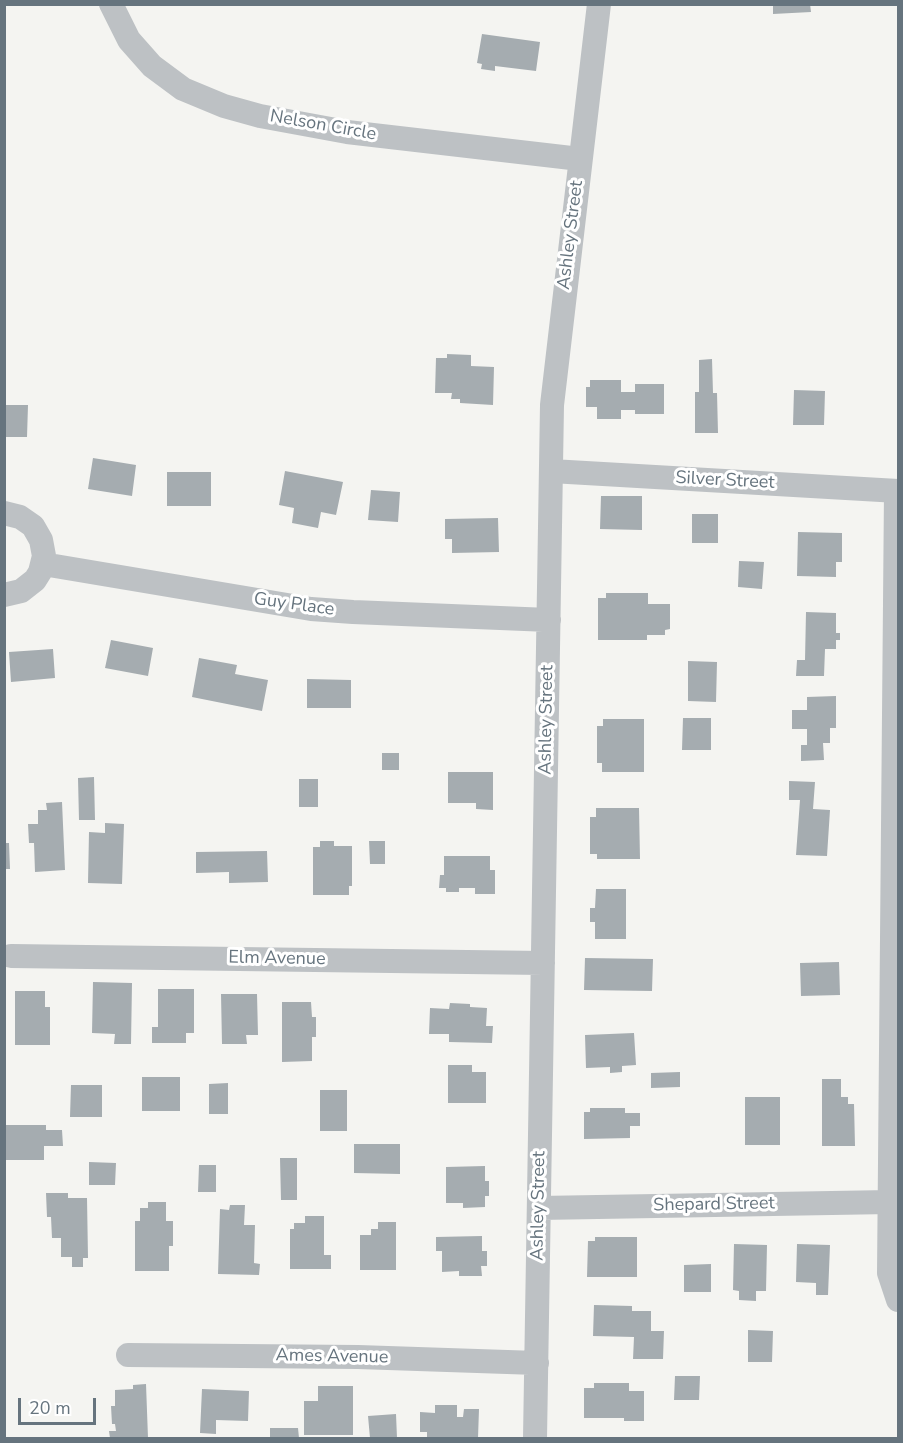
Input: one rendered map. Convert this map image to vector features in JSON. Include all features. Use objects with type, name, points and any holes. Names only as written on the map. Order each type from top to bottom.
[{"type":"street","name":"Nelson Circle","points":[[111,4],[129,40],[152,66],[183,89],[224,106],[260,116],[347,132],[580,159]]},
{"type":"street","name":"Ashley Street","points":[[535,1438],[552,405],[599,4]]},
{"type":"street","name":"Silver Street","points":[[551,471],[897,491]]},
{"type":"street","points":[[897,491],[890,1202],[898,1300]]},
{"type":"street","points":[[4,513],[20,517],[33,526],[43,548],[43,564],[40,572],[28,586],[12,594],[4,595]]},
{"type":"street","name":"Guy Place","points":[[43,564],[311,609],[549,620]]},
{"type":"street","name":"Elm Avenue","points":[[11,956],[543,963]]},
{"type":"street","name":"Shepard Street","points":[[539,1208],[890,1202]]},
{"type":"street","name":"Ames Avenue","points":[[128,1355],[358,1357],[537,1363]]},
{"type":"building","points":[[773,4],[810,4],[811,12],[773,14]]},
{"type":"building","points":[[482,34],[540,42],[536,71],[495,66],[495,71],[481,69],[482,64],[477,63]]},
{"type":"building","points":[[447,354],[471,355],[471,366],[494,367],[493,405],[460,403],[460,399],[451,399],[452,393],[435,393],[436,358],[447,358]]},
{"type":"building","points":[[712,359],[713,393],[717,393],[718,433],[695,433],[695,392],[699,392],[699,360]]},
{"type":"building","points":[[590,380],[621,380],[621,392],[635,392],[635,384],[664,384],[664,414],[635,414],[635,410],[621,410],[621,419],[597,419],[597,407],[586,407],[586,387],[590,387]]},
{"type":"building","points":[[794,390],[825,391],[824,425],[793,425]]},
{"type":"building","points":[[4,405],[28,405],[27,437],[4,437]]},
{"type":"building","points":[[93,458],[136,465],[132,496],[88,489]]},
{"type":"building","points":[[285,471],[343,482],[336,515],[321,512],[318,528],[292,523],[294,508],[279,505]]},
{"type":"building","points":[[167,472],[211,472],[211,506],[167,506]]},
{"type":"building","points":[[371,490],[400,492],[398,522],[368,520]]},
{"type":"building","points":[[601,496],[642,496],[642,530],[600,529]]},
{"type":"building","points":[[692,514],[718,514],[718,543],[692,543]]},
{"type":"building","points":[[498,518],[499,552],[452,553],[452,539],[445,539],[445,519]]},
{"type":"building","points":[[798,532],[842,533],[842,562],[836,562],[836,577],[797,576]]},
{"type":"building","points":[[739,561],[764,562],[762,589],[738,587]]},
{"type":"building","points":[[606,593],[648,593],[648,604],[670,604],[670,629],[665,630],[665,635],[647,635],[647,640],[598,640],[598,598],[606,598]]},
{"type":"building","points":[[806,612],[836,613],[836,633],[840,633],[840,640],[836,640],[836,649],[825,649],[824,676],[796,676],[797,660],[805,660]]},
{"type":"building","points":[[111,640],[153,648],[148,676],[105,668]]},
{"type":"building","points":[[53,649],[55,678],[11,682],[9,652]]},
{"type":"building","points":[[199,658],[237,665],[235,674],[268,680],[262,711],[192,697]]},
{"type":"building","points":[[688,661],[717,662],[716,702],[688,701]]},
{"type":"building","points":[[307,679],[351,680],[351,708],[307,708]]},
{"type":"building","points":[[836,696],[836,728],[830,728],[830,743],[823,743],[824,760],[801,761],[801,745],[807,745],[807,729],[792,729],[792,710],[807,710],[807,697]]},
{"type":"building","points":[[683,718],[711,718],[711,750],[682,750]]},
{"type":"building","points":[[603,719],[644,719],[644,772],[602,772],[602,763],[597,763],[597,726],[603,726]]},
{"type":"building","points":[[382,753],[399,753],[399,770],[382,770]]},
{"type":"building","points":[[448,772],[493,772],[493,810],[476,809],[476,803],[448,803]]},
{"type":"building","points":[[94,777],[95,820],[79,820],[78,778]]},
{"type":"building","points":[[299,779],[318,779],[318,807],[299,807]]},
{"type":"building","points":[[789,781],[815,782],[813,809],[830,810],[827,856],[796,855],[800,800],[789,800]]},
{"type":"building","points":[[62,802],[65,870],[35,872],[34,843],[29,843],[28,824],[38,824],[38,810],[47,810],[46,803]]},
{"type":"building","points":[[596,808],[639,808],[640,859],[597,859],[597,854],[590,854],[590,817],[596,817]]},
{"type":"building","points":[[105,823],[124,824],[122,884],[88,883],[89,832],[105,833]]},
{"type":"building","points":[[320,841],[334,841],[334,846],[352,846],[352,886],[349,886],[349,895],[313,895],[313,847],[320,847]]},
{"type":"building","points":[[369,841],[385,841],[385,864],[370,864]]},
{"type":"building","points":[[4,843],[9,843],[10,869],[4,869]]},
{"type":"building","points":[[267,851],[268,882],[229,883],[229,872],[196,873],[196,852]]},
{"type":"building","points":[[444,856],[490,856],[490,870],[495,870],[495,894],[475,894],[475,888],[459,888],[459,892],[446,892],[446,888],[439,888],[440,875],[444,875]]},
{"type":"building","points":[[596,889],[626,889],[626,939],[595,939],[595,922],[590,922],[590,908],[595,908]]},
{"type":"building","points":[[585,958],[653,959],[652,991],[584,990]]},
{"type":"building","points":[[839,962],[840,995],[801,996],[800,963]]},
{"type":"building","points":[[93,982],[132,983],[131,1044],[114,1044],[115,1034],[92,1033]]},
{"type":"building","points":[[158,989],[194,989],[194,1033],[186,1033],[186,1043],[152,1043],[152,1027],[158,1027]]},
{"type":"building","points":[[15,991],[45,991],[45,1007],[50,1007],[50,1045],[15,1045]]},
{"type":"building","points":[[221,994],[257,994],[258,1035],[246,1035],[247,1044],[222,1044]]},
{"type":"building","points":[[282,1002],[311,1002],[312,1017],[316,1017],[316,1037],[312,1037],[312,1061],[282,1062]]},
{"type":"building","points":[[450,1003],[487,1008],[486,1026],[493,1026],[492,1043],[449,1042],[449,1034],[429,1034],[430,1008],[449,1009]]},
{"type":"building","points":[[634,1033],[636,1065],[622,1066],[622,1072],[610,1073],[610,1067],[586,1068],[585,1035]]},
{"type":"building","points":[[448,1065],[472,1065],[472,1072],[486,1072],[486,1103],[448,1103]]},
{"type":"building","points":[[680,1072],[680,1087],[651,1088],[651,1073]]},
{"type":"building","points":[[142,1077],[180,1077],[180,1111],[142,1111]]},
{"type":"building","points":[[822,1079],[841,1079],[841,1097],[848,1097],[848,1104],[854,1104],[855,1146],[822,1146]]},
{"type":"building","points":[[228,1083],[228,1114],[209,1114],[209,1084]]},
{"type":"building","points":[[71,1085],[102,1085],[102,1117],[70,1117]]},
{"type":"building","points":[[320,1090],[347,1090],[347,1131],[320,1131]]},
{"type":"building","points":[[745,1097],[780,1097],[780,1145],[745,1145]]},
{"type":"building","points":[[590,1108],[625,1108],[625,1113],[640,1113],[640,1126],[630,1126],[630,1138],[584,1139],[584,1112],[590,1112]]},
{"type":"building","points":[[4,1125],[46,1125],[46,1130],[62,1130],[63,1146],[44,1146],[44,1160],[4,1160]]},
{"type":"building","points":[[354,1144],[400,1144],[400,1174],[354,1173]]},
{"type":"building","points":[[280,1158],[297,1158],[297,1200],[281,1200]]},
{"type":"building","points":[[89,1162],[116,1163],[115,1185],[89,1185]]},
{"type":"building","points":[[199,1165],[216,1165],[216,1192],[198,1192]]},
{"type":"building","points":[[485,1166],[485,1181],[489,1181],[489,1196],[485,1196],[485,1207],[463,1208],[463,1203],[446,1203],[446,1167]]},
{"type":"building","points":[[46,1193],[68,1193],[68,1198],[87,1198],[88,1258],[83,1258],[83,1267],[72,1267],[72,1257],[61,1257],[61,1238],[52,1238],[51,1217],[47,1217]]},
{"type":"building","points":[[148,1202],[166,1202],[166,1221],[173,1221],[173,1246],[169,1246],[169,1271],[135,1271],[135,1221],[140,1221],[140,1208],[148,1208]]},
{"type":"building","points":[[230,1205],[245,1205],[244,1225],[255,1225],[254,1263],[260,1264],[259,1275],[218,1274],[220,1209],[229,1210]]},
{"type":"building","points":[[305,1216],[324,1216],[324,1255],[331,1255],[331,1269],[290,1269],[290,1229],[294,1229],[294,1223],[305,1223]]},
{"type":"building","points":[[378,1222],[396,1222],[396,1270],[360,1270],[360,1235],[371,1235],[371,1229],[378,1229]]},
{"type":"building","points":[[482,1236],[482,1251],[487,1251],[487,1266],[481,1266],[482,1276],[459,1276],[459,1271],[442,1272],[442,1251],[436,1251],[436,1237]]},
{"type":"building","points":[[595,1237],[637,1237],[637,1277],[587,1277],[588,1241],[595,1241]]},
{"type":"building","points":[[734,1244],[767,1245],[766,1291],[756,1291],[756,1301],[739,1300],[739,1291],[733,1290]]},
{"type":"building","points":[[797,1244],[830,1245],[828,1295],[816,1295],[816,1283],[796,1282]]},
{"type":"building","points":[[711,1264],[711,1292],[684,1292],[684,1265]]},
{"type":"building","points":[[594,1305],[632,1306],[632,1311],[651,1311],[651,1331],[664,1331],[663,1359],[633,1359],[634,1337],[593,1336]]},
{"type":"building","points":[[748,1330],[773,1331],[772,1362],[748,1362]]},
{"type":"building","points":[[675,1376],[700,1376],[699,1400],[674,1400]]},
{"type":"building","points":[[594,1383],[629,1383],[629,1391],[644,1391],[644,1421],[624,1421],[624,1418],[584,1418],[584,1388],[594,1388]]},
{"type":"building","points":[[146,1384],[148,1438],[110,1438],[109,1431],[116,1431],[115,1424],[112,1424],[111,1406],[115,1406],[115,1390],[133,1389],[133,1385]]},
{"type":"building","points":[[318,1386],[353,1386],[353,1435],[304,1435],[304,1401],[318,1401]]},
{"type":"building","points":[[202,1389],[249,1391],[248,1421],[216,1420],[216,1434],[200,1433]]},
{"type":"building","points":[[435,1405],[457,1405],[457,1417],[463,1417],[464,1409],[479,1409],[478,1438],[427,1437],[427,1432],[420,1432],[420,1412],[435,1413]]},
{"type":"building","points":[[396,1414],[397,1438],[370,1438],[368,1416]]},
{"type":"building","points":[[270,1428],[298,1428],[299,1438],[270,1438]]}]
